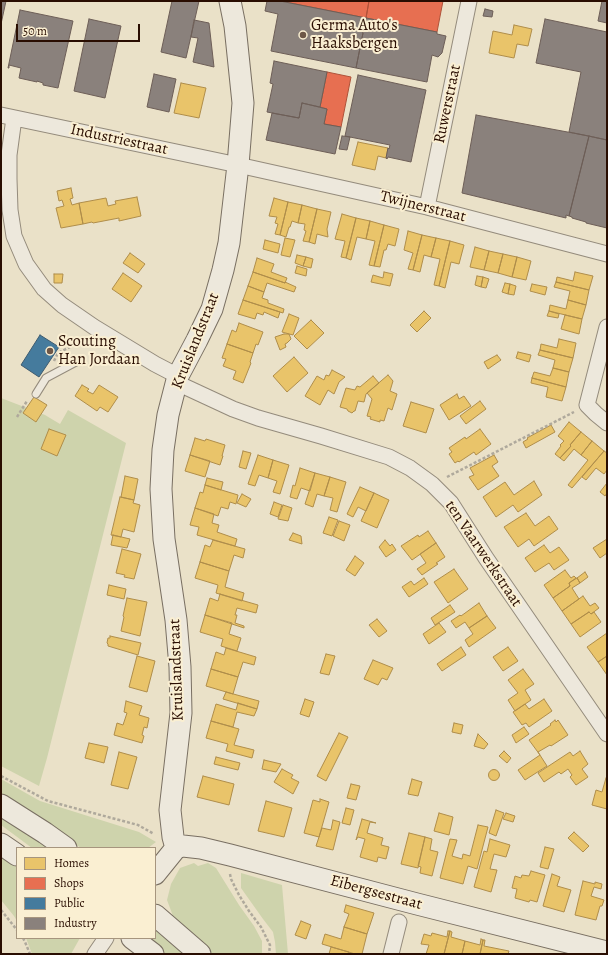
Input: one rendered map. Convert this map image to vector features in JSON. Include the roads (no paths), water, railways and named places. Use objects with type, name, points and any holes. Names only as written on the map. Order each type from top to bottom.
[{"type":"street","name":"Kruislandstraat","points":[[176,848],[173,837],[170,810],[181,713],[180,668],[176,620],[164,539],[161,489],[163,450],[168,415],[177,380],[212,309],[223,270],[228,243],[238,165],[243,103],[235,26],[230,1]]},
{"type":"street","name":"Ruwerstraat","points":[[427,207],[469,1]]},
{"type":"street","name":"Industriestraat","points":[[8,117],[238,165]]},
{"type":"street","name":"ten Vaarwerkstraat","points":[[8,117],[10,210],[14,236],[26,264],[44,289],[62,305],[94,327],[155,364],[177,380],[233,409],[258,418],[389,457],[410,468],[432,484],[451,503],[486,558],[607,734]]},
{"type":"street","name":"Twijnerstraat","points":[[238,165],[427,207],[607,254]]},
{"type":"street","points":[[607,327],[588,405],[607,423]]},
{"type":"street","points":[[1,805],[65,847]]},
{"type":"street","points":[[1,844],[16,854]]},
{"type":"street","name":"Eibergsestraat","points":[[176,848],[183,846],[201,848],[230,855],[594,951]]},
{"type":"street","points":[[156,873],[176,848]]},
{"type":"street","points":[[156,916],[200,954]]},
{"type":"street","points":[[391,954],[399,922]]},
{"type":"street","points":[[95,954],[105,939]]},
{"type":"street","points":[[133,939],[153,954]]},
{"type":"lane","points":[[36,394],[46,378],[76,362]]},
{"type":"place","name":"Germa Auto's Haaksbergen","points":[[303,35]]},
{"type":"place","name":"Scouting Han Jordaan","points":[[50,351]]}]
